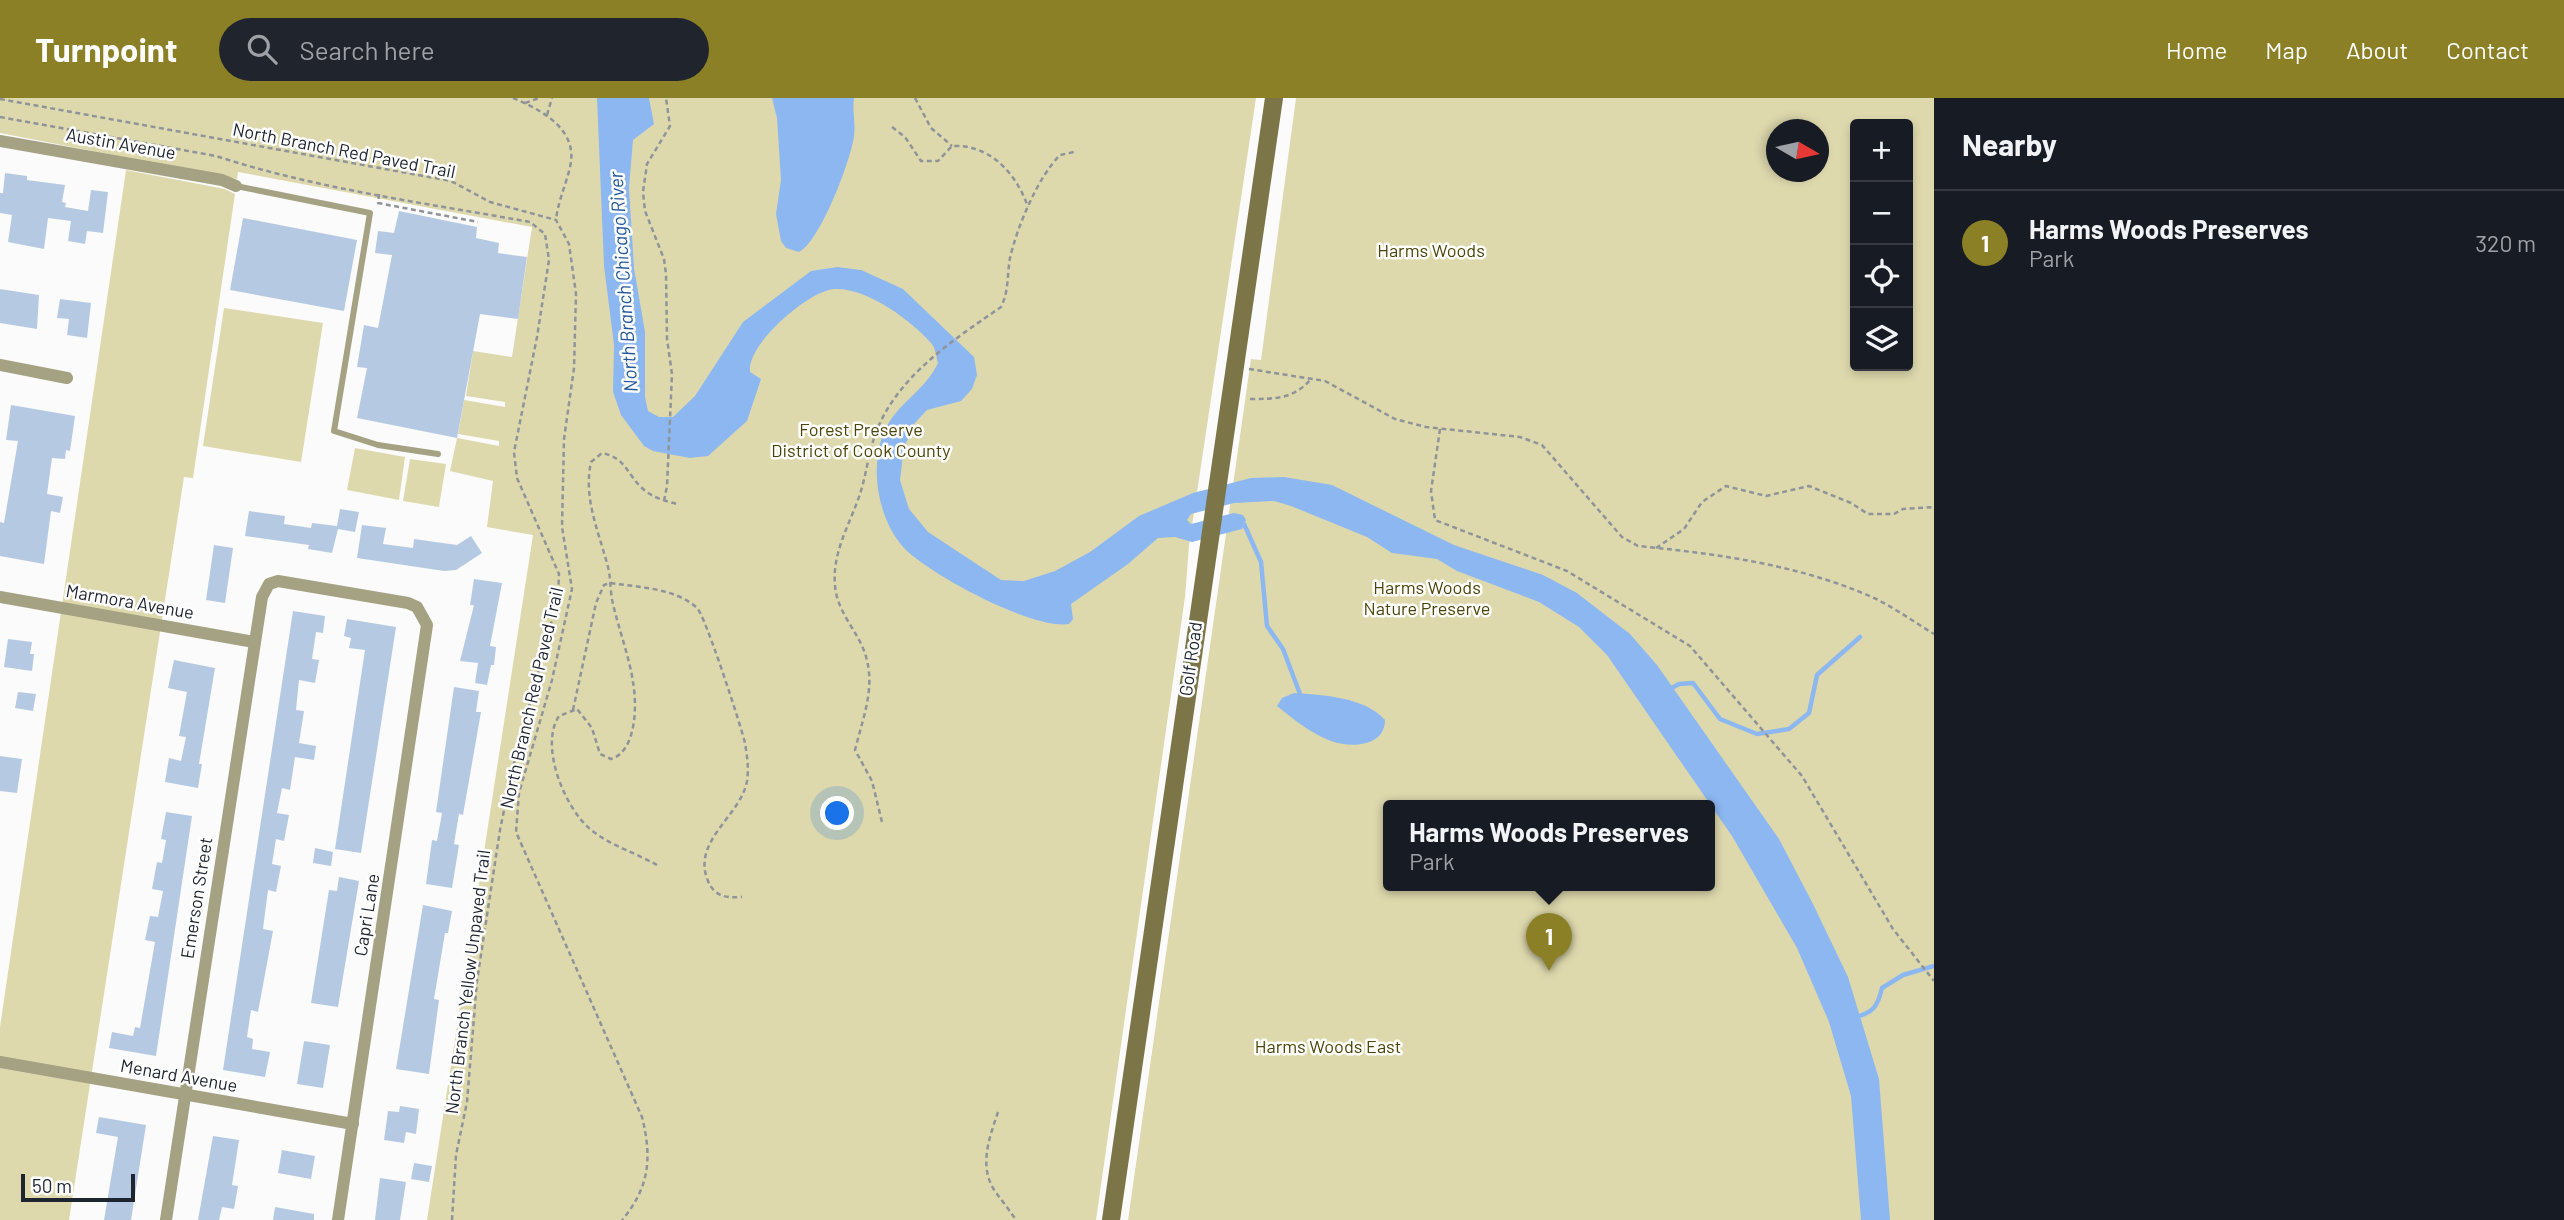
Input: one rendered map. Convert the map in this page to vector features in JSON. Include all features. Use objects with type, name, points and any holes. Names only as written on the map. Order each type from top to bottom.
[{"type":"main road","name":"Golf Road","points":[[1111,1220],[1274,98]]},
{"type":"street","name":"Austin Avenue","points":[[0,141],[222,180],[236,186]]},
{"type":"street","points":[[0,365],[67,378]]},
{"type":"street","name":"Capri Lane","points":[[269,584],[278,581],[408,603],[424,616],[427,637],[338,1220]]},
{"type":"street","name":"Emerson Street","points":[[166,1220],[254,642],[262,597],[269,584]]},
{"type":"street","name":"Marmora Avenue","points":[[0,597],[254,642]]},
{"type":"street","name":"Menard Avenue","points":[[0,1062],[352,1124]]},
{"type":"lane","points":[[236,186],[370,213],[334,431],[378,445],[439,454]]},
{"type":"path","points":[[513,98],[547,115],[569,139],[571,165],[557,205],[556,220]]},
{"type":"path","points":[[525,103],[538,98]]},
{"type":"path","points":[[547,115],[552,98]]},
{"type":"path","points":[[663,500],[673,374],[667,339],[664,259],[645,211],[643,192],[647,164],[670,126],[666,98]]},
{"type":"path","points":[[915,98],[931,128],[952,146],[978,151],[1011,172],[1019,183],[1029,209]]},
{"type":"path","name":"North Branch Red Paved Trail","points":[[0,99],[451,181],[490,202],[556,220],[569,244],[576,294],[575,368],[564,439],[562,527],[572,589],[552,680],[519,793],[516,832],[642,1117],[648,1139],[647,1176],[643,1189],[622,1220]]},
{"type":"path","name":"North Branch Yellow Unpaved Trail","points":[[0,117],[215,156],[379,194],[530,222],[545,234],[548,244],[537,337],[514,453],[517,478],[559,574],[558,597],[512,771],[500,830],[477,981],[467,1102],[456,1156],[452,1220]]},
{"type":"path","points":[[892,127],[905,137],[920,161],[938,161],[952,146]]},
{"type":"path","points":[[883,822],[872,781],[855,750],[869,699],[871,670],[867,656],[839,603],[835,587],[835,567],[883,416],[904,385],[924,365],[1001,307],[1006,297],[1011,256],[1047,167],[1060,155],[1073,152]]},
{"type":"path","points":[[379,194],[378,203],[478,222]]},
{"type":"path","points":[[1234,367],[1325,382],[1395,419],[1440,429],[1520,437],[1542,445],[1622,537],[1638,546],[1794,570],[1830,580],[1876,599],[1934,634]]},
{"type":"path","points":[[1251,399],[1278,399],[1302,390],[1311,379]]},
{"type":"path","points":[[1440,429],[1431,491],[1435,520],[1567,571],[1690,646],[1802,776],[1893,929],[1934,981]]},
{"type":"path","points":[[657,865],[589,828],[574,810],[552,746],[555,722],[559,716],[573,710],[577,709],[587,720],[600,754],[605,759],[617,757],[625,750],[633,723],[634,683],[592,512],[589,492],[591,462],[602,453],[612,455],[622,461],[642,489],[677,504]]},
{"type":"path","points":[[1656,548],[1684,529],[1702,502],[1726,486],[1766,496],[1809,486],[1851,503],[1868,514],[1894,514],[1903,509],[1934,507]]},
{"type":"path","points":[[573,710],[573,695],[600,590],[610,583],[674,596],[696,607],[703,615],[744,740],[748,770],[738,804],[713,835],[707,849],[705,875],[717,895],[727,898],[742,897]]},
{"type":"path","points":[[998,1112],[988,1142],[987,1172],[991,1185],[1016,1220]]},
{"type":"green space","name":"Forest Preserve District of Cook County","points":[[0,98],[1256,98],[1189,546],[1185,597],[1096,1220],[427,1220],[533,535],[487,527],[493,481],[450,471],[457,438],[499,446],[499,441],[458,434],[464,400],[505,407],[505,402],[466,396],[473,351],[512,357],[532,227],[238,172],[237,179],[0,133]]},
{"type":"green space","name":"Harms Woods Nature Preserve","points":[[1296,98],[1934,98],[1934,1220],[1128,1220],[1251,359],[1261,360]]},
{"type":"green space","points":[[126,170],[225,189],[235,194],[193,478],[184,477],[69,1220],[0,1220],[0,1027]]},
{"type":"green space","points":[[224,308],[323,323],[301,462],[203,446]]},
{"type":"green space","points":[[355,448],[405,457],[399,500],[347,490]]},
{"type":"green space","points":[[410,459],[446,464],[439,507],[403,501]]},
{"type":"water","name":"North Branch Chicago River","points":[[597,98],[649,98],[654,124],[633,140],[629,188],[634,268],[645,332],[645,397],[648,411],[659,417],[673,417],[695,396],[743,322],[811,271],[837,267],[861,270],[903,289],[974,357],[977,375],[972,389],[961,401],[927,410],[914,424],[904,448],[900,480],[909,509],[928,532],[1001,580],[1024,581],[1055,571],[1090,552],[1139,516],[1193,493],[1251,478],[1284,477],[1332,485],[1454,545],[1543,575],[1577,593],[1630,634],[1657,665],[1779,839],[1813,904],[1848,977],[1879,1079],[1890,1220],[1861,1220],[1851,1096],[1829,1022],[1797,948],[1715,811],[1715,800],[1707,800],[1607,655],[1579,627],[1539,602],[1457,571],[1437,559],[1392,553],[1367,537],[1274,501],[1234,503],[1191,514],[1187,520],[1191,524],[1234,513],[1243,515],[1246,520],[1242,529],[1192,542],[1175,537],[1158,538],[1128,564],[1071,604],[1073,619],[1069,624],[1053,624],[1032,619],[984,599],[938,573],[906,550],[891,530],[882,506],[877,480],[882,438],[895,414],[931,376],[938,363],[933,345],[900,315],[873,299],[847,290],[834,289],[809,299],[768,334],[751,361],[750,372],[761,379],[747,421],[708,456],[690,458],[653,451],[644,446],[621,415],[613,392],[614,345],[604,266]]},
{"type":"water","points":[[772,98],[854,98],[854,136],[841,181],[816,233],[799,252],[786,248],[781,241],[776,214],[781,180],[777,118]]},
{"type":"water","points":[[1294,693],[1330,696],[1366,706],[1385,720],[1384,728],[1377,738],[1366,743],[1354,745],[1330,741],[1307,729],[1277,706],[1282,698]]},
{"type":"building","points":[[5,173],[27,176],[27,180],[65,185],[62,202],[66,203],[65,207],[88,211],[91,190],[108,192],[103,233],[87,231],[85,244],[68,241],[71,221],[48,218],[44,249],[8,242],[12,215],[0,213],[0,193],[3,193]]},
{"type":"building","points":[[399,211],[477,227],[476,238],[499,243],[498,253],[527,257],[518,319],[480,314],[457,438],[357,418],[367,368],[357,367],[364,325],[378,328],[392,255],[375,253],[378,231],[394,233]]},
{"type":"building","points":[[243,218],[357,240],[344,311],[230,290]]},
{"type":"building","points":[[0,289],[39,295],[37,329],[0,323]]},
{"type":"building","points":[[60,299],[91,303],[87,338],[67,335],[69,319],[57,318]]},
{"type":"building","points":[[11,405],[75,416],[70,451],[66,450],[65,459],[52,458],[47,494],[63,497],[60,513],[51,511],[44,564],[0,556],[0,522],[4,523],[18,441],[6,440]]},
{"type":"building","points":[[340,509],[359,512],[355,532],[338,529],[332,553],[308,549],[309,545],[245,536],[249,511],[285,516],[284,524],[311,528],[312,523],[337,526]]},
{"type":"building","points":[[362,525],[386,528],[383,544],[413,548],[414,539],[457,545],[471,536],[482,553],[456,570],[444,571],[357,558]]},
{"type":"building","points":[[214,545],[233,548],[225,603],[206,600]]},
{"type":"building","points":[[474,579],[502,583],[490,646],[496,647],[494,665],[491,665],[487,685],[475,683],[478,663],[460,661],[474,605],[470,605]]},
{"type":"building","points":[[293,611],[325,616],[323,633],[316,632],[312,659],[319,660],[315,683],[299,680],[296,710],[304,711],[299,743],[316,746],[314,760],[295,757],[290,790],[282,788],[277,813],[289,815],[284,841],[276,839],[272,864],[281,866],[276,892],[268,890],[263,929],[273,931],[258,1012],[251,1010],[247,1037],[253,1039],[252,1049],[270,1052],[265,1077],[223,1070]]},
{"type":"building","points":[[347,619],[396,627],[361,853],[335,849],[365,650],[349,648],[351,638],[344,636]]},
{"type":"building","points":[[8,639],[32,642],[32,671],[4,667]]},
{"type":"building","points":[[174,660],[215,668],[199,764],[202,764],[198,788],[165,782],[169,758],[181,761],[186,737],[179,736],[187,692],[168,688]]},
{"type":"building","points":[[454,687],[479,691],[476,712],[481,712],[463,815],[459,814],[454,844],[459,845],[452,888],[426,884],[432,840],[437,841],[442,813],[436,812]]},
{"type":"building","points":[[18,692],[36,694],[33,711],[15,708]]},
{"type":"building","points":[[0,756],[22,759],[17,793],[0,791]]},
{"type":"building","points":[[166,812],[192,816],[156,1056],[109,1048],[112,1032],[133,1036],[135,1027],[140,1028],[155,942],[145,940],[150,916],[158,917],[163,891],[152,889],[157,862],[162,863],[166,840],[161,839]]},
{"type":"building","points":[[315,848],[333,852],[331,866],[313,863]]},
{"type":"building","points":[[339,877],[359,881],[338,1007],[311,1003],[329,890],[337,891]]},
{"type":"building","points":[[423,905],[452,911],[448,933],[445,933],[434,999],[439,1000],[429,1074],[396,1069]]},
{"type":"building","points":[[304,1041],[330,1045],[323,1088],[297,1084]]},
{"type":"building","points":[[400,1106],[419,1109],[416,1134],[406,1132],[404,1143],[384,1140],[388,1111],[399,1112]]},
{"type":"building","points":[[99,1117],[146,1125],[131,1220],[104,1220],[118,1137],[96,1133]]},
{"type":"building","points":[[213,1136],[239,1140],[232,1185],[238,1186],[234,1209],[222,1207],[219,1220],[198,1220]]},
{"type":"building","points":[[282,1150],[315,1156],[311,1179],[278,1173]]},
{"type":"building","points":[[414,1163],[432,1166],[429,1182],[411,1179]]},
{"type":"building","points":[[380,1178],[406,1182],[400,1220],[375,1220]]},
{"type":"building","points":[[275,1207],[314,1214],[314,1220],[273,1220]]},
{"type":"waterway","points":[[1244,524],[1261,562],[1267,626],[1283,649],[1300,694]]},
{"type":"waterway","points":[[1668,690],[1679,684],[1693,683],[1720,719],[1757,734],[1789,729],[1809,713],[1817,675],[1860,637]]},
{"type":"waterway","points":[[1855,1017],[1874,1007],[1882,988],[1903,975],[1934,966]]},
{"type":"place","name":"Harms Woods Preserves","points":[[1549,971]]},
{"type":"park label","name":"Harms Woods","points":[[1431,251]]},
{"type":"park label","name":"Harms Woods East","points":[[1328,1047]]}]
